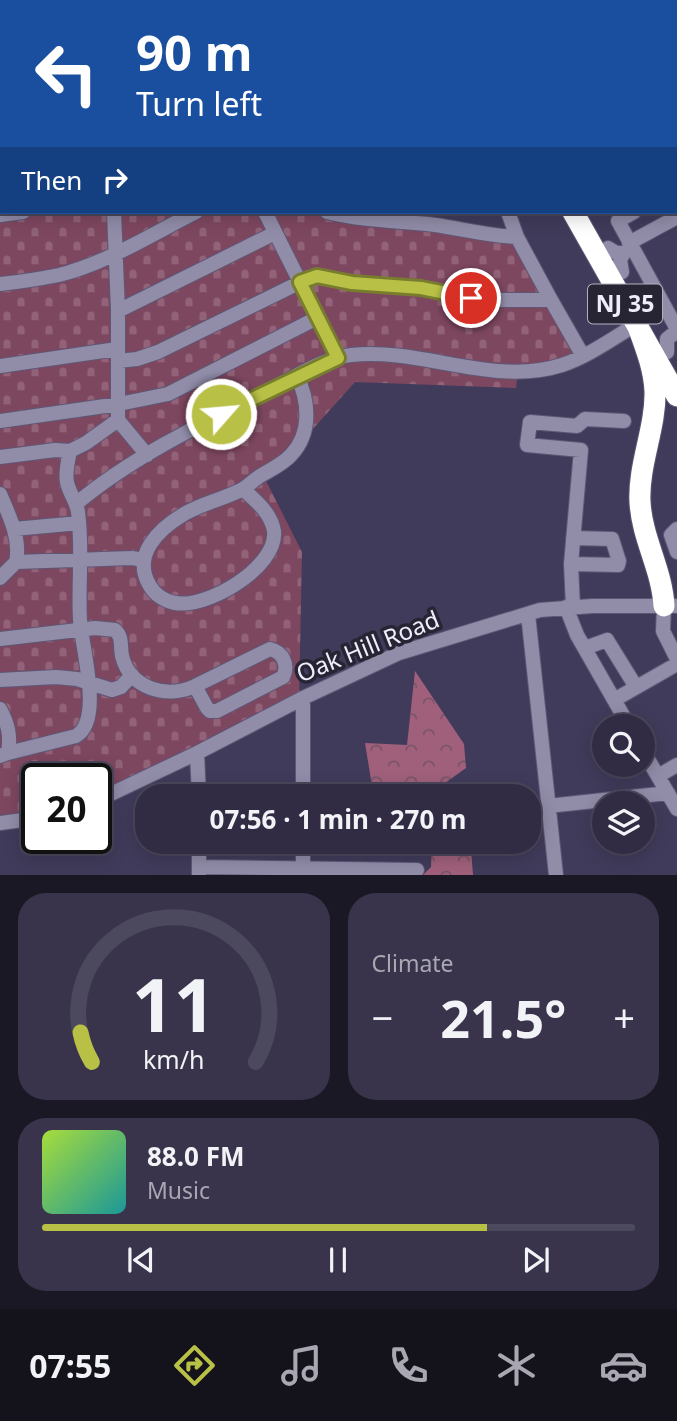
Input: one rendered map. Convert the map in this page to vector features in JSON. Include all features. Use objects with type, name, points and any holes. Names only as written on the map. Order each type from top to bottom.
[{"type":"highway","name":"NJ 35","points":[[575,214],[667,334]]},
{"type":"highway","name":"NJ 35","points":[[589,214],[623,253],[667,334],[677,396]]},
{"type":"highway","points":[[667,334],[652,366],[655,393],[641,480],[642,521],[671,606]]},
{"type":"street","points":[[114,214],[117,253],[118,420],[147,455]]},
{"type":"street","points":[[0,284],[60,275],[117,253],[192,214]]},
{"type":"street","points":[[266,214],[338,358]]},
{"type":"street","points":[[338,214],[369,220],[436,225],[490,235],[517,236]]},
{"type":"street","points":[[509,214],[517,236],[583,356]]},
{"type":"street","points":[[630,214],[618,221],[623,253],[677,217]]},
{"type":"street","points":[[118,311],[275,233]]},
{"type":"street","points":[[0,366],[118,355],[137,359],[158,352],[317,276],[352,283],[421,288],[489,300],[551,300]]},
{"type":"street","points":[[0,421],[168,394],[317,318]]},
{"type":"street","points":[[76,504],[147,455],[180,436],[338,358],[394,354],[509,371],[543,369],[667,334]]},
{"type":"street","points":[[243,489],[267,513],[274,531],[268,555],[245,578],[207,598],[176,604],[152,591],[144,571],[144,560],[146,549],[155,537],[196,508],[243,489],[283,462],[298,446],[307,418],[307,407],[306,397],[297,376]]},
{"type":"street","points":[[586,419],[573,538],[570,607],[585,648],[622,714]]},
{"type":"street","points":[[581,450],[527,444],[530,422],[577,426],[586,419],[624,421]]},
{"type":"street","points":[[0,457],[70,450],[86,443],[118,420]]},
{"type":"street","points":[[0,708],[9,728],[4,754],[81,734],[88,723],[90,683],[82,631],[79,523],[76,504],[67,482],[70,450]]},
{"type":"street","points":[[0,494],[18,550],[16,562],[0,578]]},
{"type":"street","points":[[7,522],[79,523]]},
{"type":"street","points":[[677,529],[671,535],[677,552]]},
{"type":"street","points":[[571,564],[618,565],[619,561],[612,539],[573,538]]},
{"type":"street","points":[[16,562],[144,560]]},
{"type":"street","name":"Oak Hill Road","points":[[112,794],[399,653],[528,614],[570,607],[629,604],[671,606]]},
{"type":"street","points":[[614,700],[677,661],[663,631],[671,606]]},
{"type":"street","points":[[528,614],[556,875]]},
{"type":"street","points":[[0,639],[106,628],[118,632],[122,655],[132,675],[157,691],[187,690],[195,686],[270,649],[280,653],[286,667],[280,680],[218,711],[210,711],[207,708],[195,686]]},
{"type":"street","points":[[585,648],[607,640],[636,687]]},
{"type":"street","points":[[0,680],[47,677],[116,690],[132,675]]},
{"type":"street","points":[[303,698],[303,784]]},
{"type":"street","points":[[197,754],[198,784]]},
{"type":"street","points":[[658,776],[677,765]]},
{"type":"street","points":[[655,771],[677,809]]},
{"type":"street","points":[[548,806],[668,793]]},
{"type":"street","points":[[0,823],[21,820]]},
{"type":"street","points":[[303,854],[303,869]]},
{"type":"street","points":[[199,871],[417,870]]},
{"type":"green space","points":[[0,214],[387,214],[387,220],[520,235],[586,355],[518,371],[516,388],[355,382],[266,481],[302,552],[299,699],[112,794],[112,763],[21,763],[21,813],[0,815]]},
{"type":"green space","points":[[415,671],[464,744],[466,768],[444,784],[372,784],[365,743],[407,745]]},
{"type":"green space","points":[[432,854],[471,854],[473,875],[423,875],[431,867]]},
{"type":"route","points":[[221,414],[338,358],[300,282],[304,280],[317,276],[352,283],[421,288],[471,298]]}]
